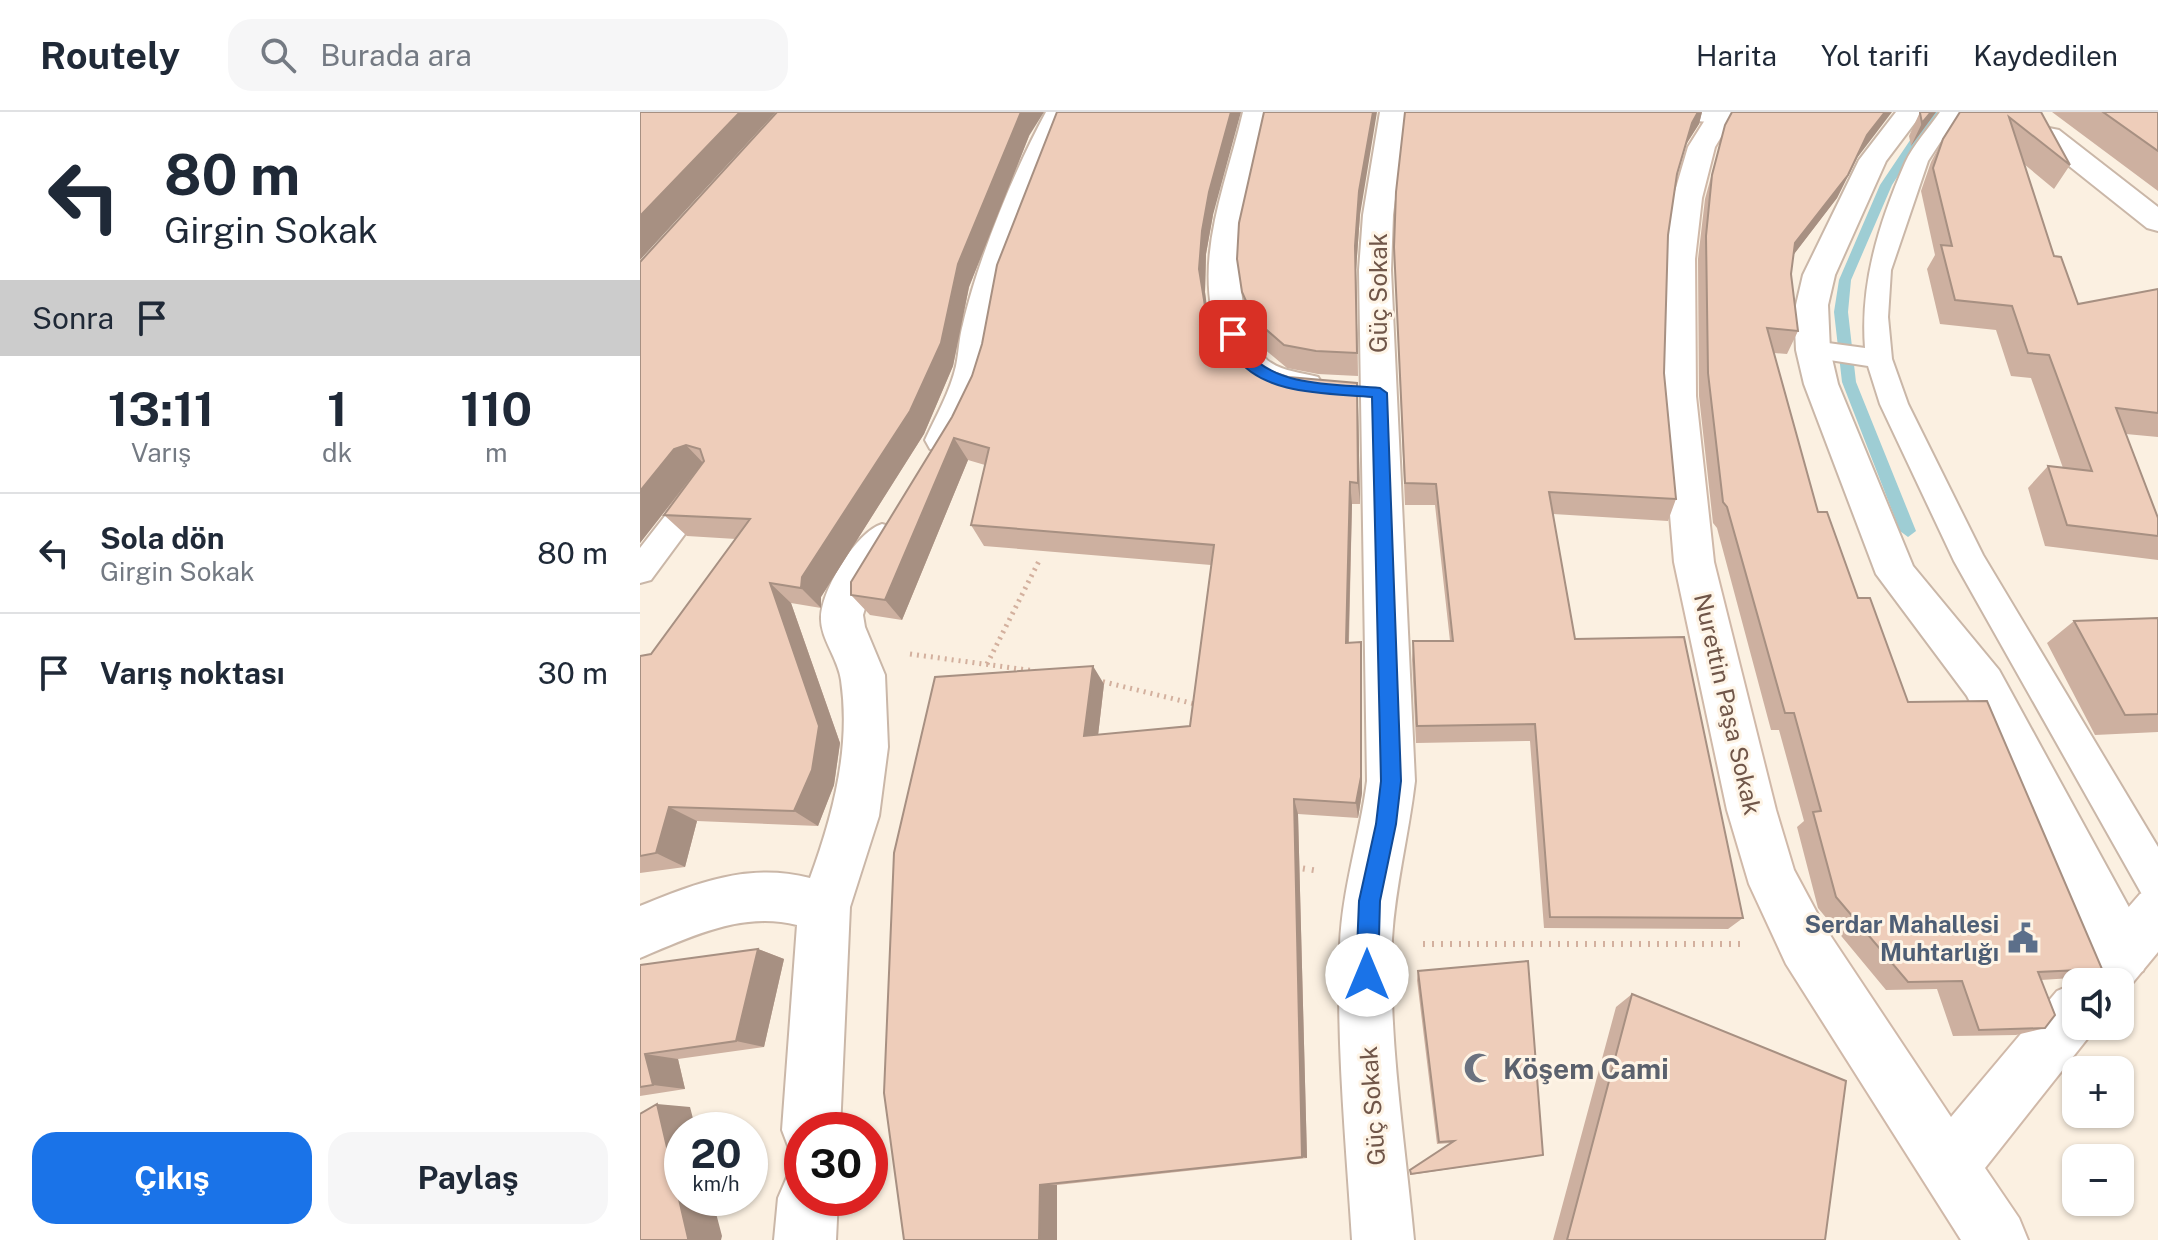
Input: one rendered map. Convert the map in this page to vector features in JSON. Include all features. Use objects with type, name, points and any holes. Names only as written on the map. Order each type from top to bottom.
[{"type":"street","points":[[928,464],[963,398],[973,367],[988,288],[1046,137],[1059,112]]},
{"type":"street","points":[[1256,112],[1227,223],[1224,248],[1225,286],[1233,334],[1242,355],[1268,376],[1354,390]]},
{"type":"street","name":"Güç Sokak","points":[[1383,1240],[1368,1038],[1366,944],[1391,781],[1354,390],[1375,270],[1378,215],[1393,112]]},
{"type":"street","points":[[1910,112],[1861,181],[1819,275],[1812,305],[1815,350],[1832,417],[1896,574],[1983,683],[2112,967],[2158,912]]},
{"type":"street","name":"Nurettin Paşa Sokak","points":[[1709,113],[1692,166],[1678,269],[1679,416],[1695,563],[1761,845],[1778,896],[1805,945],[1997,1240]]},
{"type":"street","points":[[2049,136],[2158,222]]},
{"type":"street","points":[[812,1112],[824,907],[847,844],[862,790],[864,681],[853,646],[844,633],[842,617],[845,599],[897,515]]},
{"type":"street","points":[[640,932],[669,919],[730,900],[778,896],[824,907]]},
{"type":"street","points":[[1949,1166],[2062,1027]]},
{"type":"street","points":[[805,1240],[807,1216]]},
{"type":"lane","points":[[1950,112],[1917,161],[1879,270],[1875,317],[1877,358],[1894,404],[1970,561],[2158,884]]},
{"type":"lane","points":[[1815,350],[1877,358]]},
{"type":"lane","points":[[640,571],[708,481]]},
{"type":"path","points":[[987,664],[1040,559]]},
{"type":"path","points":[[853,646],[1044,672]]},
{"type":"path","points":[[1090,679],[1201,705]]},
{"type":"path","points":[[1287,866],[1374,881]]},
{"type":"path","points":[[1366,944],[1805,945]]},
{"type":"building","points":[[640,112],[740,112],[640,216]]},
{"type":"building","points":[[777,112],[1021,112],[958,264],[941,343],[910,411],[802,577],[801,588],[770,583],[819,726],[812,770],[794,811],[669,807],[656,853],[640,856],[640,656],[651,654],[750,519],[664,515],[704,461],[700,449],[686,445],[674,449],[640,491],[640,262]]},
{"type":"building","points":[[1057,112],[1231,112],[1209,192],[1202,231],[1199,269],[1205,306],[1220,338],[1247,363],[1288,377],[1357,383],[1358,483],[1350,482],[1346,643],[1361,642],[1361,777],[1356,803],[1294,799],[1302,1157],[1040,1185],[1039,1240],[904,1240],[884,1093],[894,853],[935,677],[1093,666],[1084,736],[1190,726],[1214,545],[971,525],[989,448],[954,438],[885,600],[851,595],[851,582],[952,417],[972,376],[982,344],[997,265]]},
{"type":"building","points":[[1264,112],[1373,112],[1359,191],[1355,246],[1357,353],[1316,351],[1284,345],[1254,319],[1242,292],[1237,259],[1239,223]]},
{"type":"building","points":[[1405,112],[1698,112],[1677,174],[1668,235],[1664,373],[1676,499],[1549,492],[1575,639],[1684,637],[1743,918],[1550,917],[1535,724],[1417,726],[1413,641],[1453,641],[1436,484],[1405,483],[1394,247],[1396,192]]},
{"type":"building","points":[[1732,112],[1885,112],[1867,135],[1848,175],[1795,243],[1791,274],[1798,331],[1767,328],[1818,512],[1827,512],[1858,598],[1870,598],[1908,702],[1987,701],[2102,968],[2062,968],[2062,971],[2038,972],[2055,1015],[2045,1028],[1979,1030],[1962,981],[1908,982],[1836,897],[1813,812],[1821,811],[1794,713],[1785,713],[1727,507],[1723,502],[1708,373],[1706,236],[1712,175],[1725,125]]},
{"type":"building","points":[[1931,112],[1922,123],[1920,113]]},
{"type":"building","points":[[1960,112],[2041,112],[2070,165],[2009,117],[2054,256],[2061,257],[2078,304],[2158,289],[2158,413],[2116,408],[2158,518],[2158,536],[2067,525],[2048,466],[2092,471],[2049,355],[2028,353],[2012,306],[1955,300],[1941,245],[1952,246],[1933,168],[1943,139]]},
{"type":"building","points":[[2103,112],[2158,112],[2158,151]]},
{"type":"building","points":[[2158,618],[2158,714],[2125,715],[2074,621]]},
{"type":"building","points":[[758,949],[736,1041],[645,1054],[653,1085],[640,1087],[640,965]]},
{"type":"building","name":"Köşem Cami","points":[[1528,961],[1543,1155],[1411,1174],[1410,1170],[1454,1141],[1439,1142],[1418,971]]},
{"type":"building","points":[[1632,994],[1846,1081],[1825,1240],[1567,1240]]},
{"type":"building","points":[[657,1104],[664,1135],[664,1216],[683,1216],[688,1240],[640,1240],[640,1114]]},
{"type":"waterway","points":[[1908,531],[1849,382],[1841,312],[1845,280],[1886,185],[1934,112]]},
{"type":"place","name":"Serdar Mahallesi Muhtarlığı","points":[[2023,938]]},
{"type":"place","name":"Köşem Cami","points":[[1479,1068]]},
{"type":"route","points":[[1233,334],[1242,355],[1268,376],[1304,385],[1380,393],[1391,781],[1386,824],[1369,901],[1367,975]]}]
